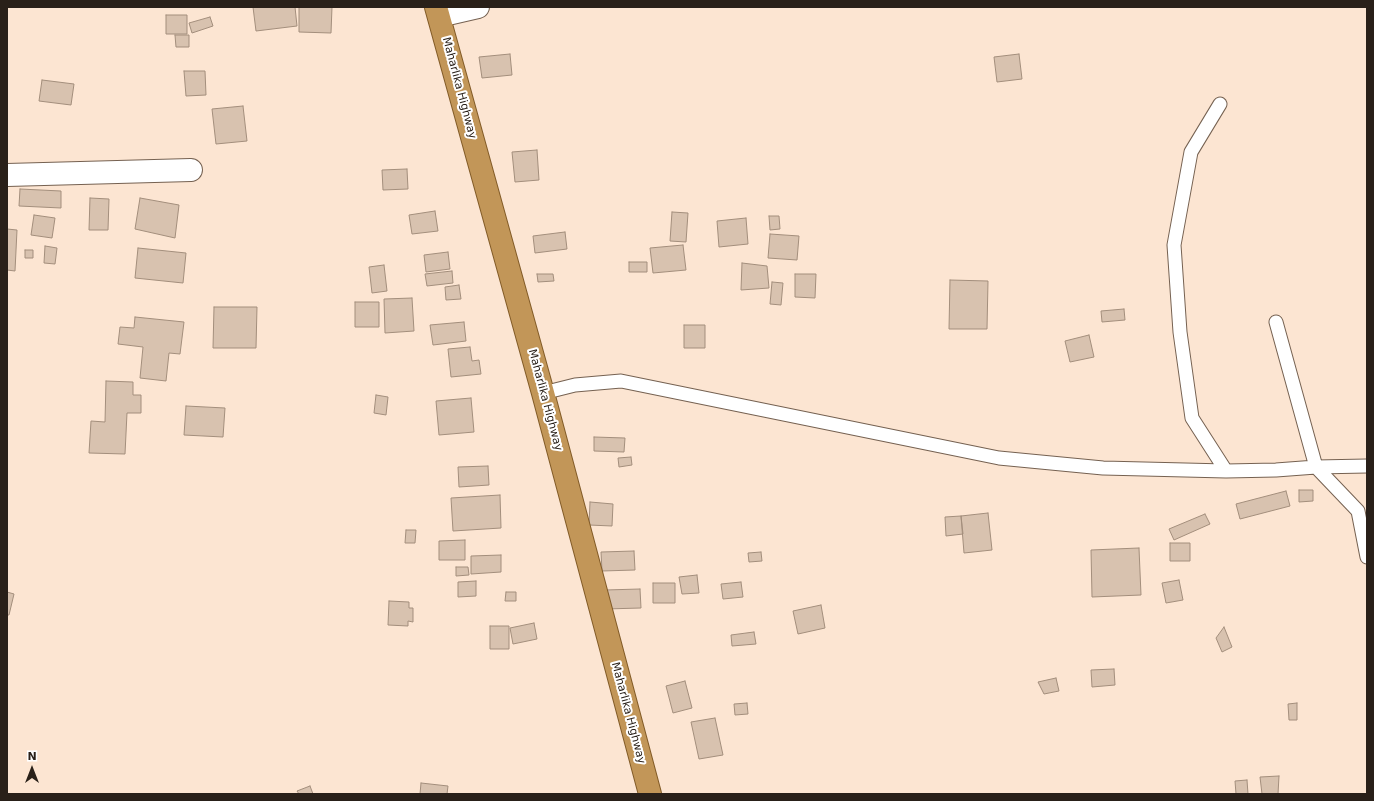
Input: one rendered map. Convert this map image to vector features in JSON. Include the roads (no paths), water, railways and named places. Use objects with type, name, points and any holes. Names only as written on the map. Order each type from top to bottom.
[{"type":"highway","name":"Maharlika Highway","points":[[438,11],[543,393],[650,794]]},
{"type":"street","points":[[438,11],[478,7]]},
{"type":"street","points":[[7,174],[191,170]]},
{"type":"lane","points":[[1220,104],[1191,152],[1174,245],[1180,332],[1192,418],[1226,471]]},
{"type":"lane","points":[[1276,322],[1316,467],[1358,511],[1367,557]]},
{"type":"lane","points":[[543,393],[575,385],[621,382],[999,458],[1103,468],[1226,471],[1367,466]]}]
